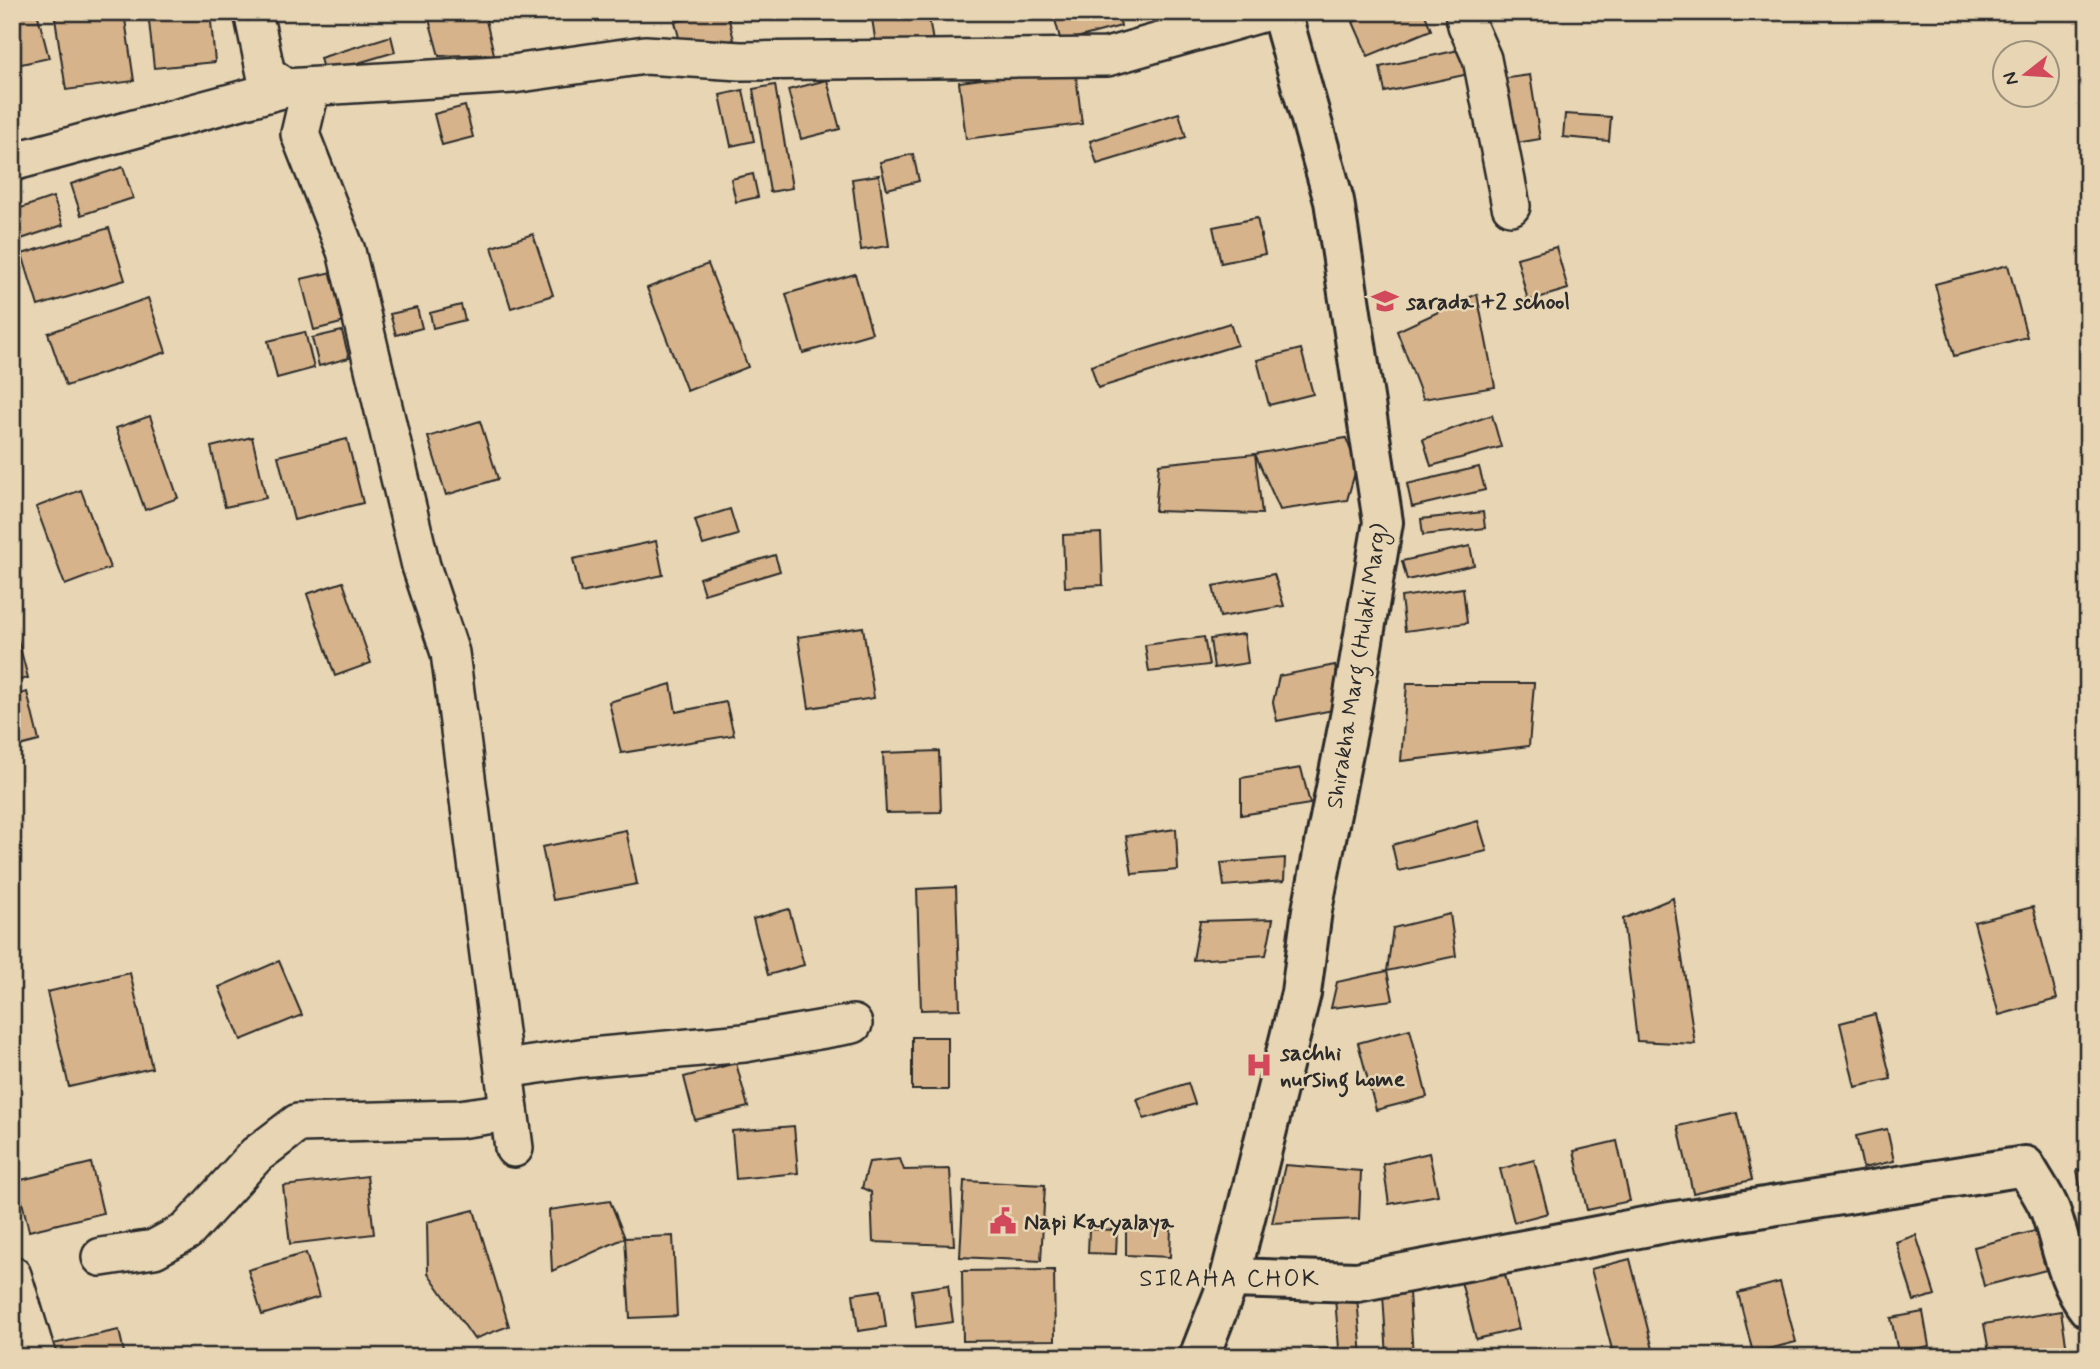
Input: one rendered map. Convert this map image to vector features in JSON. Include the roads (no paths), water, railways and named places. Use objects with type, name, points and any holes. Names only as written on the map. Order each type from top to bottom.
[{"type":"main road","name":"Shirakha Marg (Hulaki Marg)","points":[[1199,1357],[1230,1278],[1301,993],[1312,911],[1352,712],[1383,523],[1334,201],[1281,12]]},
{"type":"main road","points":[[1230,1278],[1357,1282],[1670,1222],[2025,1166],[2049,1207],[2066,1266],[2081,1300],[2088,1308]]},
{"type":"street","points":[[253,12],[266,74],[298,87]]},
{"type":"street","points":[[12,162],[298,87],[513,74],[645,55],[740,61],[1107,57],[1265,12]]},
{"type":"street","points":[[1464,12],[1482,59],[1511,206]]},
{"type":"street","points":[[101,1257],[154,1249],[187,1231],[256,1155],[298,1124],[459,1119],[512,1130],[450,653],[421,566],[346,251],[300,134],[298,87]]},
{"type":"street","points":[[505,1069],[580,1058],[744,1043],[853,1024]]},
{"type":"street","points":[[12,1275],[37,1357]]},
{"type":"place","name":"sarada +2 school","points":[[1385,301]]},
{"type":"place","name":"sachhi nursing home","points":[[1259,1065]]},
{"type":"place","name":"Napi Karyalaya","points":[[1003,1221]]},
{"type":"district","name":"SIRAHA CHOK","points":[[1230,1278]]}]
